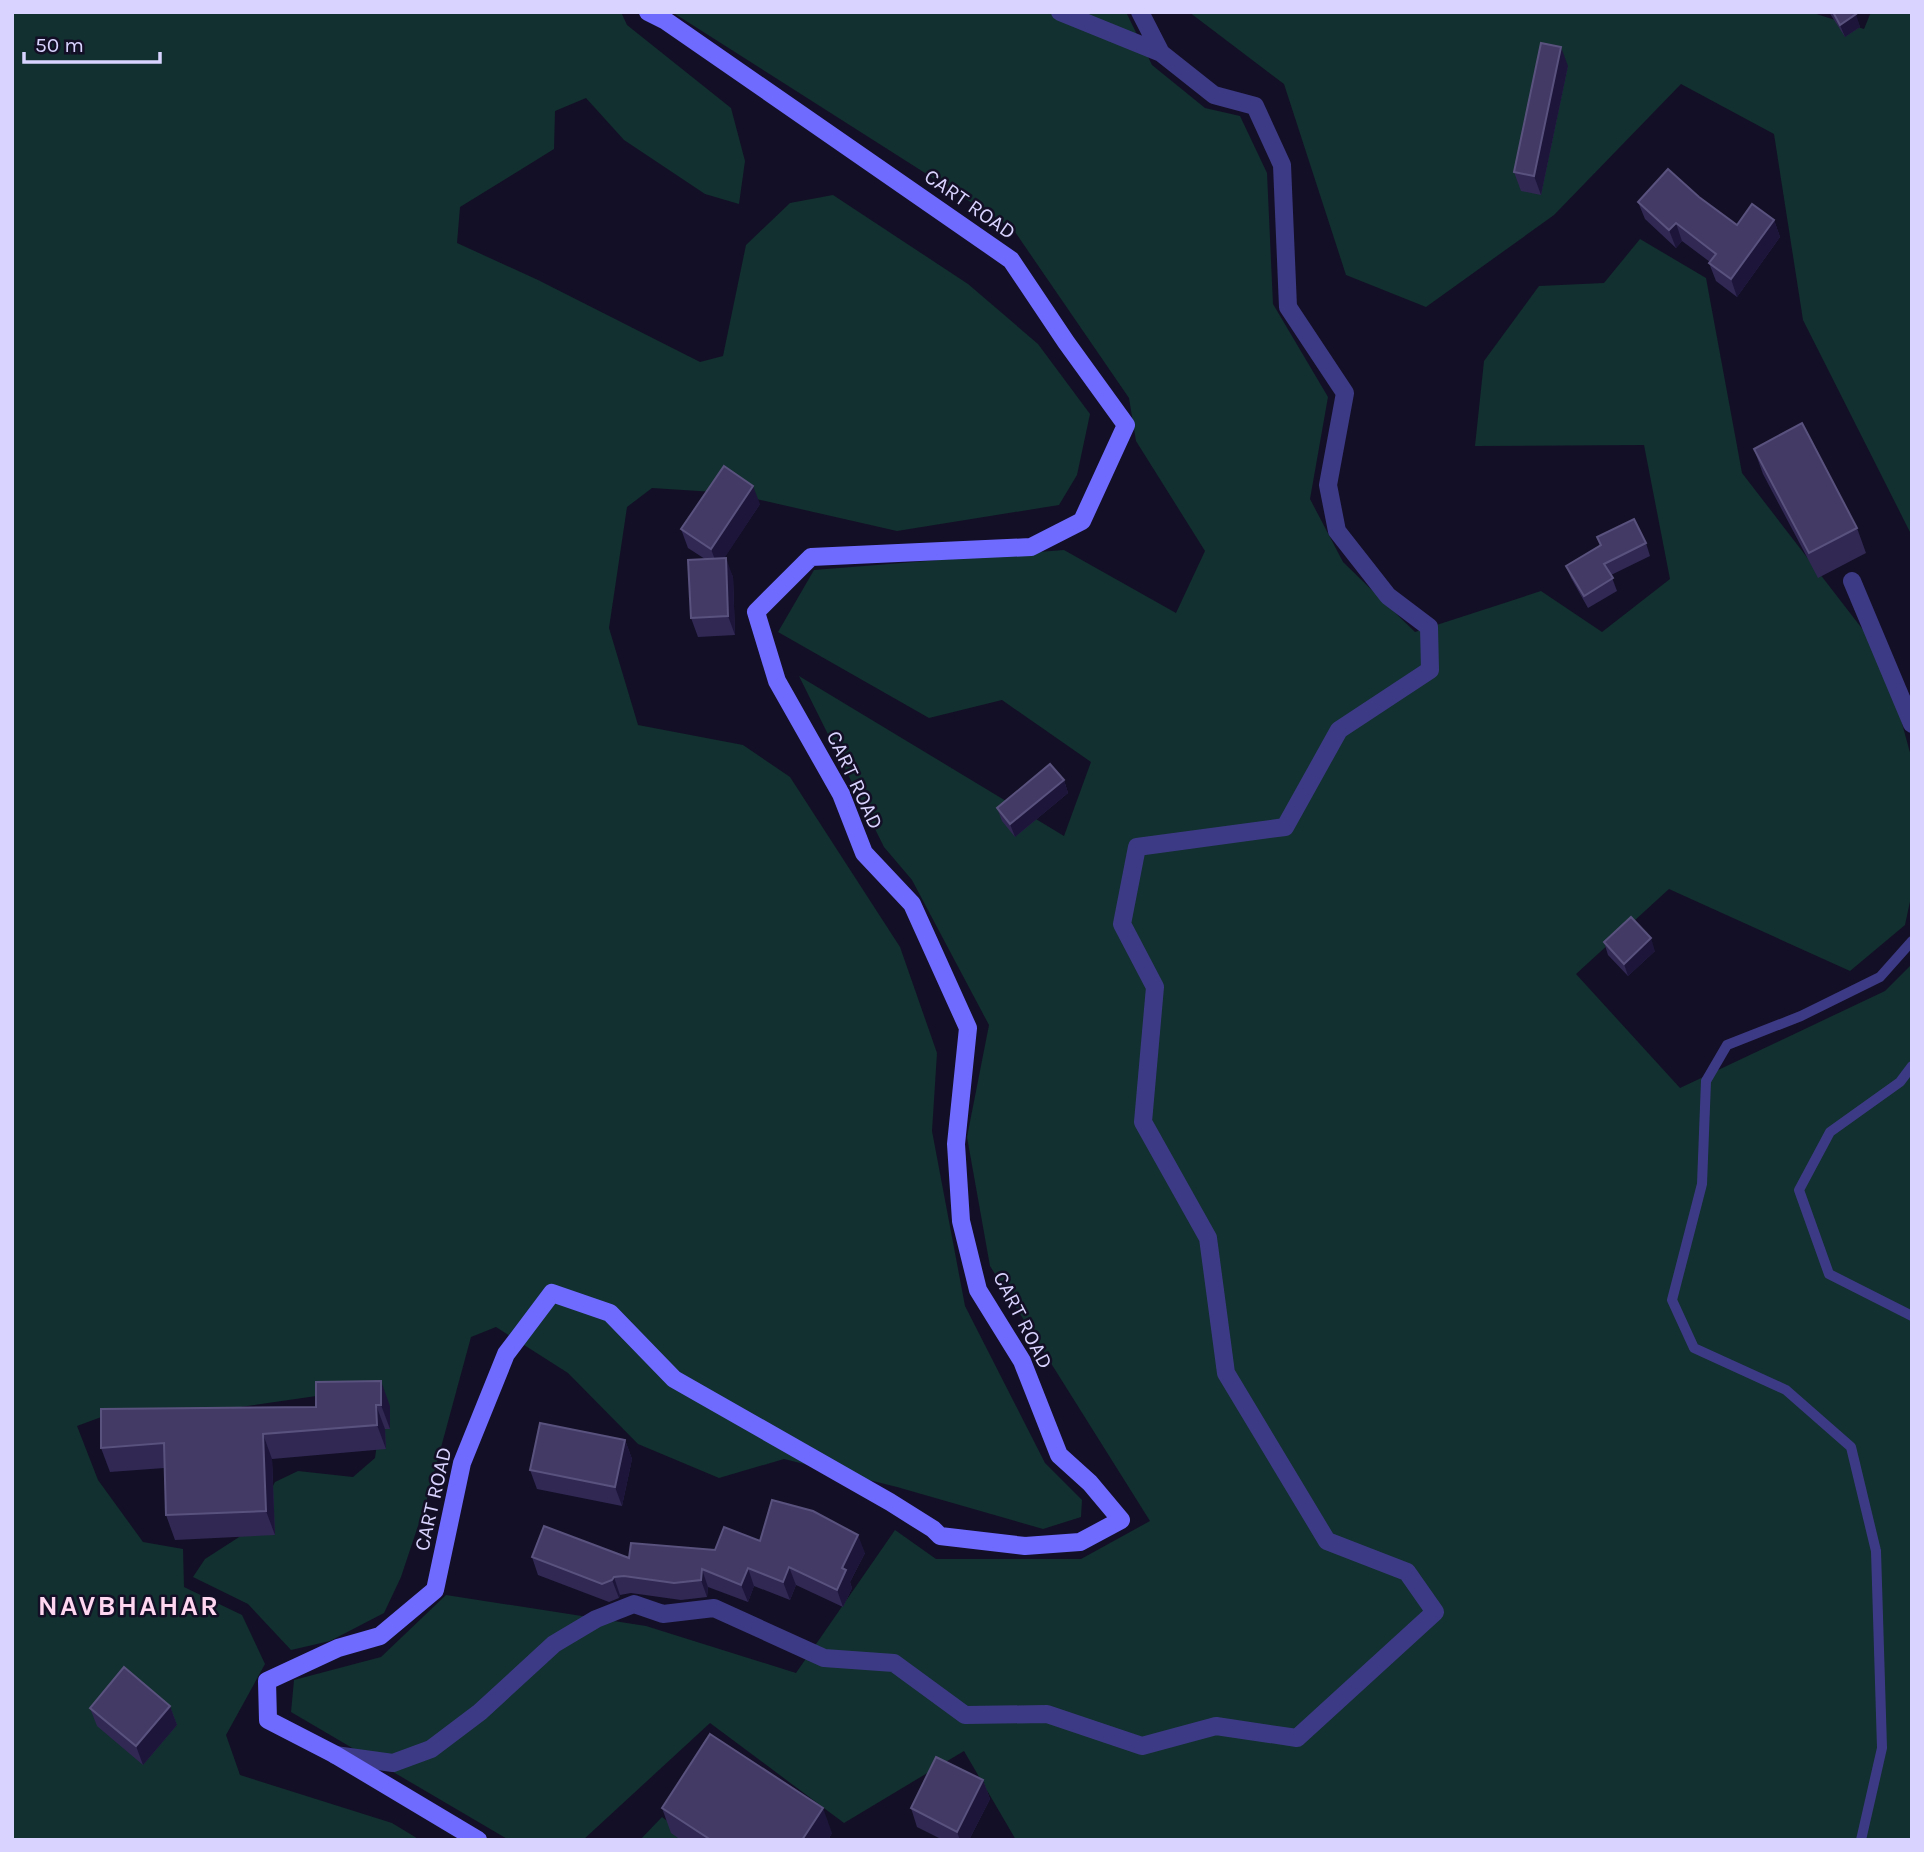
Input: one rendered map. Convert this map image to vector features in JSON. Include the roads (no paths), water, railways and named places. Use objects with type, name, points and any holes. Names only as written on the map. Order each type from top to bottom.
[{"type":"main road","name":"CART ROAD","points":[[478,1840],[334,1754],[268,1720],[267,1681],[338,1648],[380,1636],[436,1590],[462,1463],[506,1354],[552,1293],[610,1313],[674,1379],[890,1502],[940,1536],[1025,1546],[1080,1542],[1121,1520],[1090,1483],[1059,1455],[1021,1361],[978,1290],[961,1221],[956,1144],[968,1028],[912,904],[864,853],[841,794],[777,681],[756,612],[811,557],[1031,547],[1041,542],[1082,521],[1126,425],[1011,260],[666,21],[648,12]]},
{"type":"street","points":[[334,1754],[393,1763],[431,1749],[480,1712],[554,1644],[596,1619],[634,1604],[663,1614],[714,1608],[824,1658],[894,1663],[965,1715],[1047,1714],[1142,1746],[1216,1726],[1297,1738],[1435,1612],[1407,1572],[1327,1541],[1226,1373],[1208,1238],[1143,1122],[1155,987],[1122,924],[1137,847],[1285,827],[1339,730],[1430,670],[1429,627],[1388,596],[1337,531],[1328,485],[1345,393],[1288,307],[1282,166],[1255,106],[1214,95],[1161,52],[1060,12]]},
{"type":"street","points":[[1140,12],[1161,52]]},
{"type":"street","points":[[1852,581],[1912,724]]},
{"type":"lane","points":[[1861,1840],[1882,1748],[1876,1551],[1851,1447],[1786,1390],[1694,1348],[1672,1300],[1702,1184],[1706,1081],[1727,1045],[1801,1016],[1880,977],[1912,940]]},
{"type":"lane","points":[[1912,1066],[1900,1082],[1830,1132],[1800,1190],[1829,1274],[1912,1316]]},
{"type":"district","name":"NAVBHAHAR","points":[[129,1605]]}]
